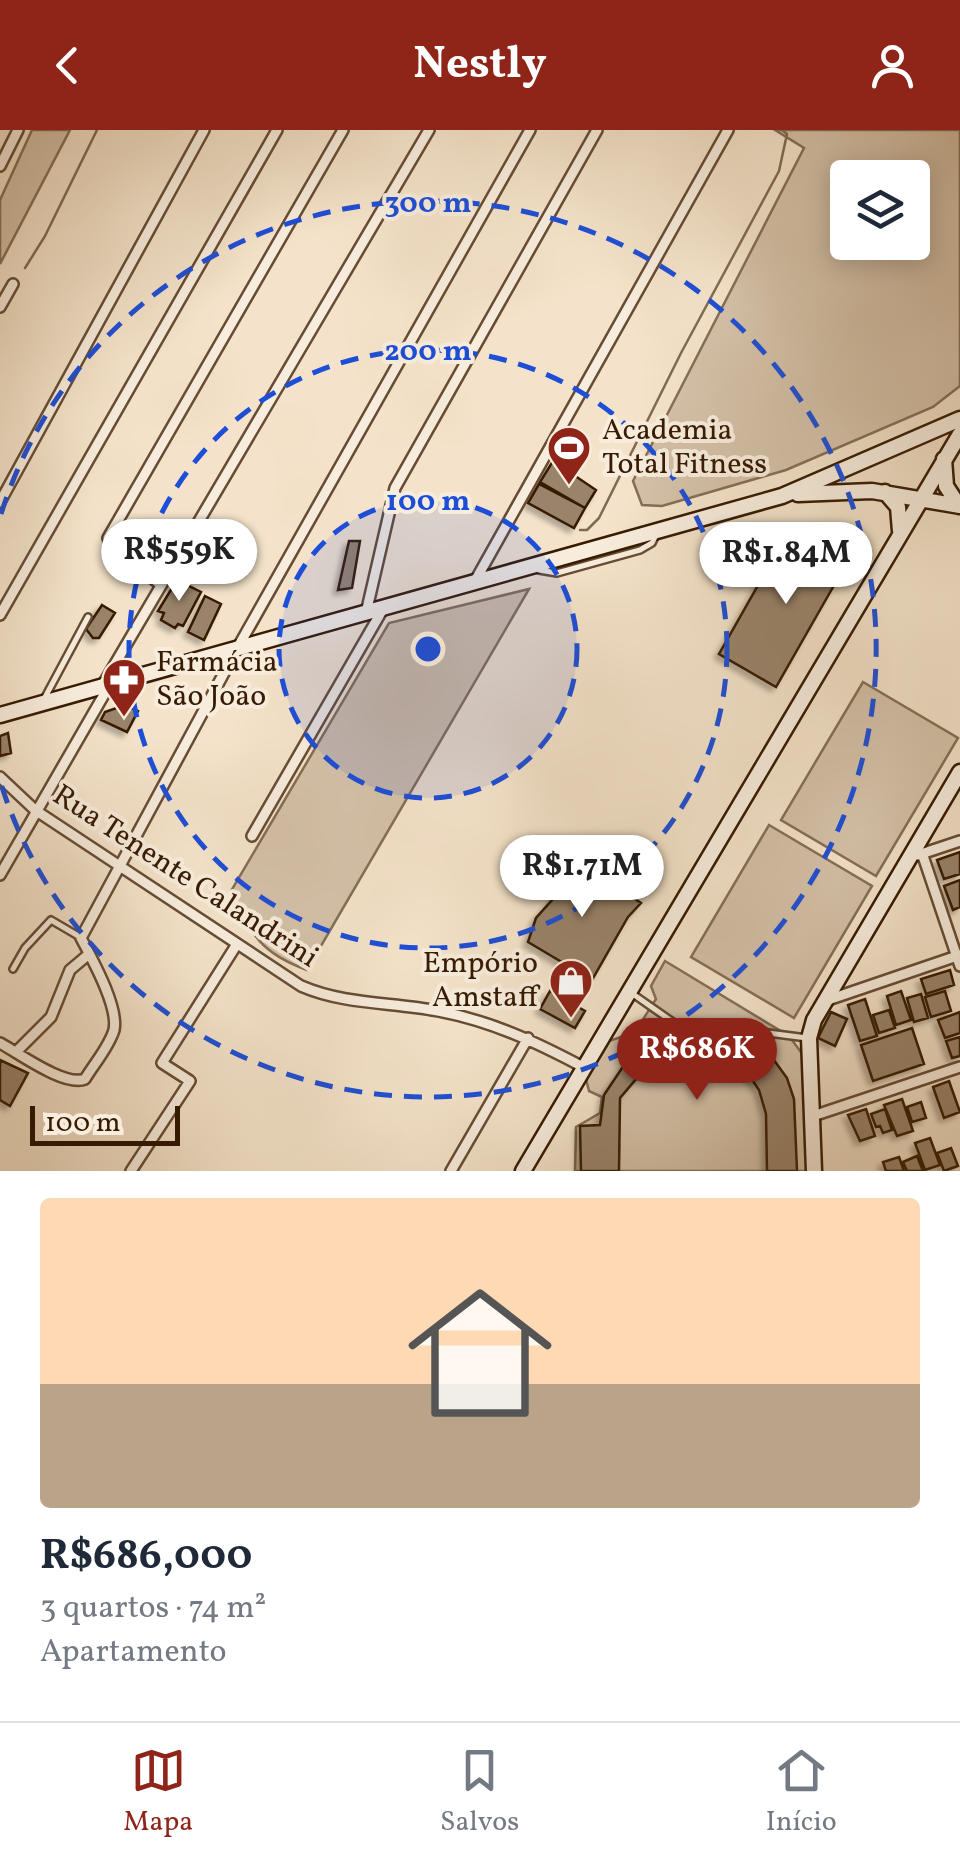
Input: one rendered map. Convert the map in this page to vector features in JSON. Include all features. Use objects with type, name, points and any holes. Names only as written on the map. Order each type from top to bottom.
[{"type":"street","points":[[0,166],[18,130]]},
{"type":"street","points":[[0,502],[204,130]]},
{"type":"street","points":[[0,615],[277,130]]},
{"type":"street","points":[[161,585],[110,546],[108,538],[343,130]]},
{"type":"street","points":[[0,875],[161,585],[429,130]]},
{"type":"street","points":[[0,1044],[66,1080],[79,1082],[85,1079],[109,1041],[114,1021],[81,938],[238,647],[530,130]]},
{"type":"street","points":[[366,613],[394,488],[597,130]]},
{"type":"street","points":[[473,584],[728,130]]},
{"type":"street","points":[[0,307],[13,284]]},
{"type":"street","points":[[0,714],[782,496],[960,419]]},
{"type":"street","points":[[522,1171],[960,434]]},
{"type":"street","points":[[944,458],[946,486],[960,506]]},
{"type":"street","points":[[782,496],[856,490],[960,506]]},
{"type":"street","points":[[885,492],[901,517],[899,536]]},
{"type":"street","points":[[252,836],[383,609]]},
{"type":"street","points":[[814,1171],[809,1038],[823,1001],[916,855],[960,772]]},
{"type":"street","name":"Rua Tenente Calandrini","points":[[0,777],[35,810],[301,986],[328,996],[439,1011],[501,1027],[582,1067]]},
{"type":"street","points":[[916,855],[960,840]]},
{"type":"street","points":[[823,1001],[959,959],[916,855]]},
{"type":"street","points":[[131,1171],[190,1081],[162,1063],[238,944]]},
{"type":"street","points":[[16,1052],[50,1017],[70,970],[89,954]]},
{"type":"street","points":[[450,1171],[528,1038]]},
{"type":"street","points":[[812,1116],[960,1067]]},
{"type":"lane","points":[[41,703],[88,617]]},
{"type":"lane","points":[[12,970],[24,948],[50,920],[81,938]]},
{"type":"lane","points":[[630,991],[683,1029],[715,1031]]},
{"type":"lane","points":[[730,1028],[809,1038]]},
{"type":"shaded area","points":[[32,130],[70,130],[0,264],[0,200]]},
{"type":"shaded area","points":[[775,130],[960,130],[960,386],[933,407],[786,470],[662,506],[642,505],[633,481],[804,148]]},
{"type":"shaded area","points":[[529,589],[307,970],[278,957],[259,941],[231,891],[389,623]]},
{"type":"shaded area","points":[[863,682],[958,738],[876,876],[781,820]]},
{"type":"shaded area","points":[[769,825],[872,886],[794,1018],[691,957]]},
{"type":"shaded area","points":[[665,961],[789,1036],[803,1055],[807,1171],[575,1171],[576,1127],[600,1113],[602,1097],[589,1091],[585,1075],[609,1041],[621,1037],[632,1045],[648,1035],[642,1021],[656,999],[651,986]]},
{"type":"building","name":"Academia Total Fitness","points":[[553,461],[596,490],[585,508],[540,482]]},
{"type":"building","points":[[539,484],[585,508],[574,528],[528,503]]},
{"type":"building","points":[[813,528],[853,552],[776,687],[719,654],[765,573]]},
{"type":"building","points":[[349,541],[360,541],[352,588],[338,590]]},
{"type":"building","points":[[177,580],[201,592],[183,626],[178,624],[175,628],[161,620],[164,613],[158,611]]},
{"type":"building","points":[[205,596],[221,604],[204,640],[188,632]]},
{"type":"building","points":[[102,605],[115,613],[99,638],[93,638],[86,629]]},
{"type":"building","points":[[125,705],[138,711],[127,732],[101,720],[105,712]]},
{"type":"building","points":[[8,733],[11,753],[0,756],[0,736]]},
{"type":"building","points":[[960,852],[960,874],[944,879],[937,860]]},
{"type":"building","points":[[577,860],[641,903],[628,917],[592,980],[528,942],[536,918],[552,900],[561,877]]},
{"type":"building","points":[[960,880],[960,907],[953,910],[944,886]]},
{"type":"building","points":[[950,970],[954,985],[926,994],[921,979]]},
{"type":"building","points":[[550,991],[585,1011],[575,1028],[540,1009]]},
{"type":"building","points":[[901,991],[911,1020],[896,1025],[887,996]]},
{"type":"building","points":[[945,991],[951,1011],[931,1017],[925,997]]},
{"type":"building","points":[[921,994],[928,1018],[914,1022],[907,998]]},
{"type":"building","points":[[865,999],[877,1036],[860,1041],[848,1005]]},
{"type":"building","points":[[889,1010],[895,1028],[879,1033],[873,1015]]},
{"type":"building","points":[[831,1012],[847,1019],[835,1046],[818,1038]]},
{"type":"building","points":[[960,1012],[960,1033],[945,1038],[938,1020]]},
{"type":"building","points":[[912,1028],[924,1064],[873,1081],[861,1045]]},
{"type":"building","points":[[960,1037],[960,1056],[952,1058],[946,1041]]},
{"type":"building","points":[[675,1038],[726,1040],[759,1061],[768,1052],[787,1078],[794,1099],[797,1171],[767,1171],[766,1114],[759,1090],[747,1072],[723,1056],[688,1053],[659,1059],[620,1098],[619,1171],[581,1171],[580,1126],[600,1125],[604,1095],[622,1068],[647,1047]]},
{"type":"building","points":[[0,1060],[28,1073],[10,1106],[0,1100]]},
{"type":"building","points":[[949,1081],[960,1112],[944,1118],[933,1087]]},
{"type":"building","points":[[902,1099],[913,1131],[897,1136],[884,1105]]},
{"type":"building","points":[[921,1102],[926,1118],[912,1122],[907,1107]]},
{"type":"building","points":[[866,1109],[875,1136],[860,1141],[848,1115]]},
{"type":"building","points":[[885,1109],[892,1130],[883,1133],[871,1114]]},
{"type":"building","points":[[930,1138],[940,1165],[925,1170],[915,1143]]},
{"type":"building","points":[[951,1148],[958,1166],[944,1171],[937,1153]]},
{"type":"building","points":[[917,1156],[923,1171],[907,1171],[903,1162]]},
{"type":"building","points":[[899,1157],[904,1171],[886,1171],[883,1162]]},
{"type":"waterway","points":[[25,268],[97,130]]},
{"type":"waterway","points":[[580,530],[587,530],[599,518],[681,353],[779,171],[787,134],[782,130]]},
{"type":"place","name":"Academia Total Fitness","points":[[569,486]]},
{"type":"place","name":"Farmácia São João","points":[[124,718]]},
{"type":"place","name":"Empório Amstaff","points":[[571,1019]]}]
